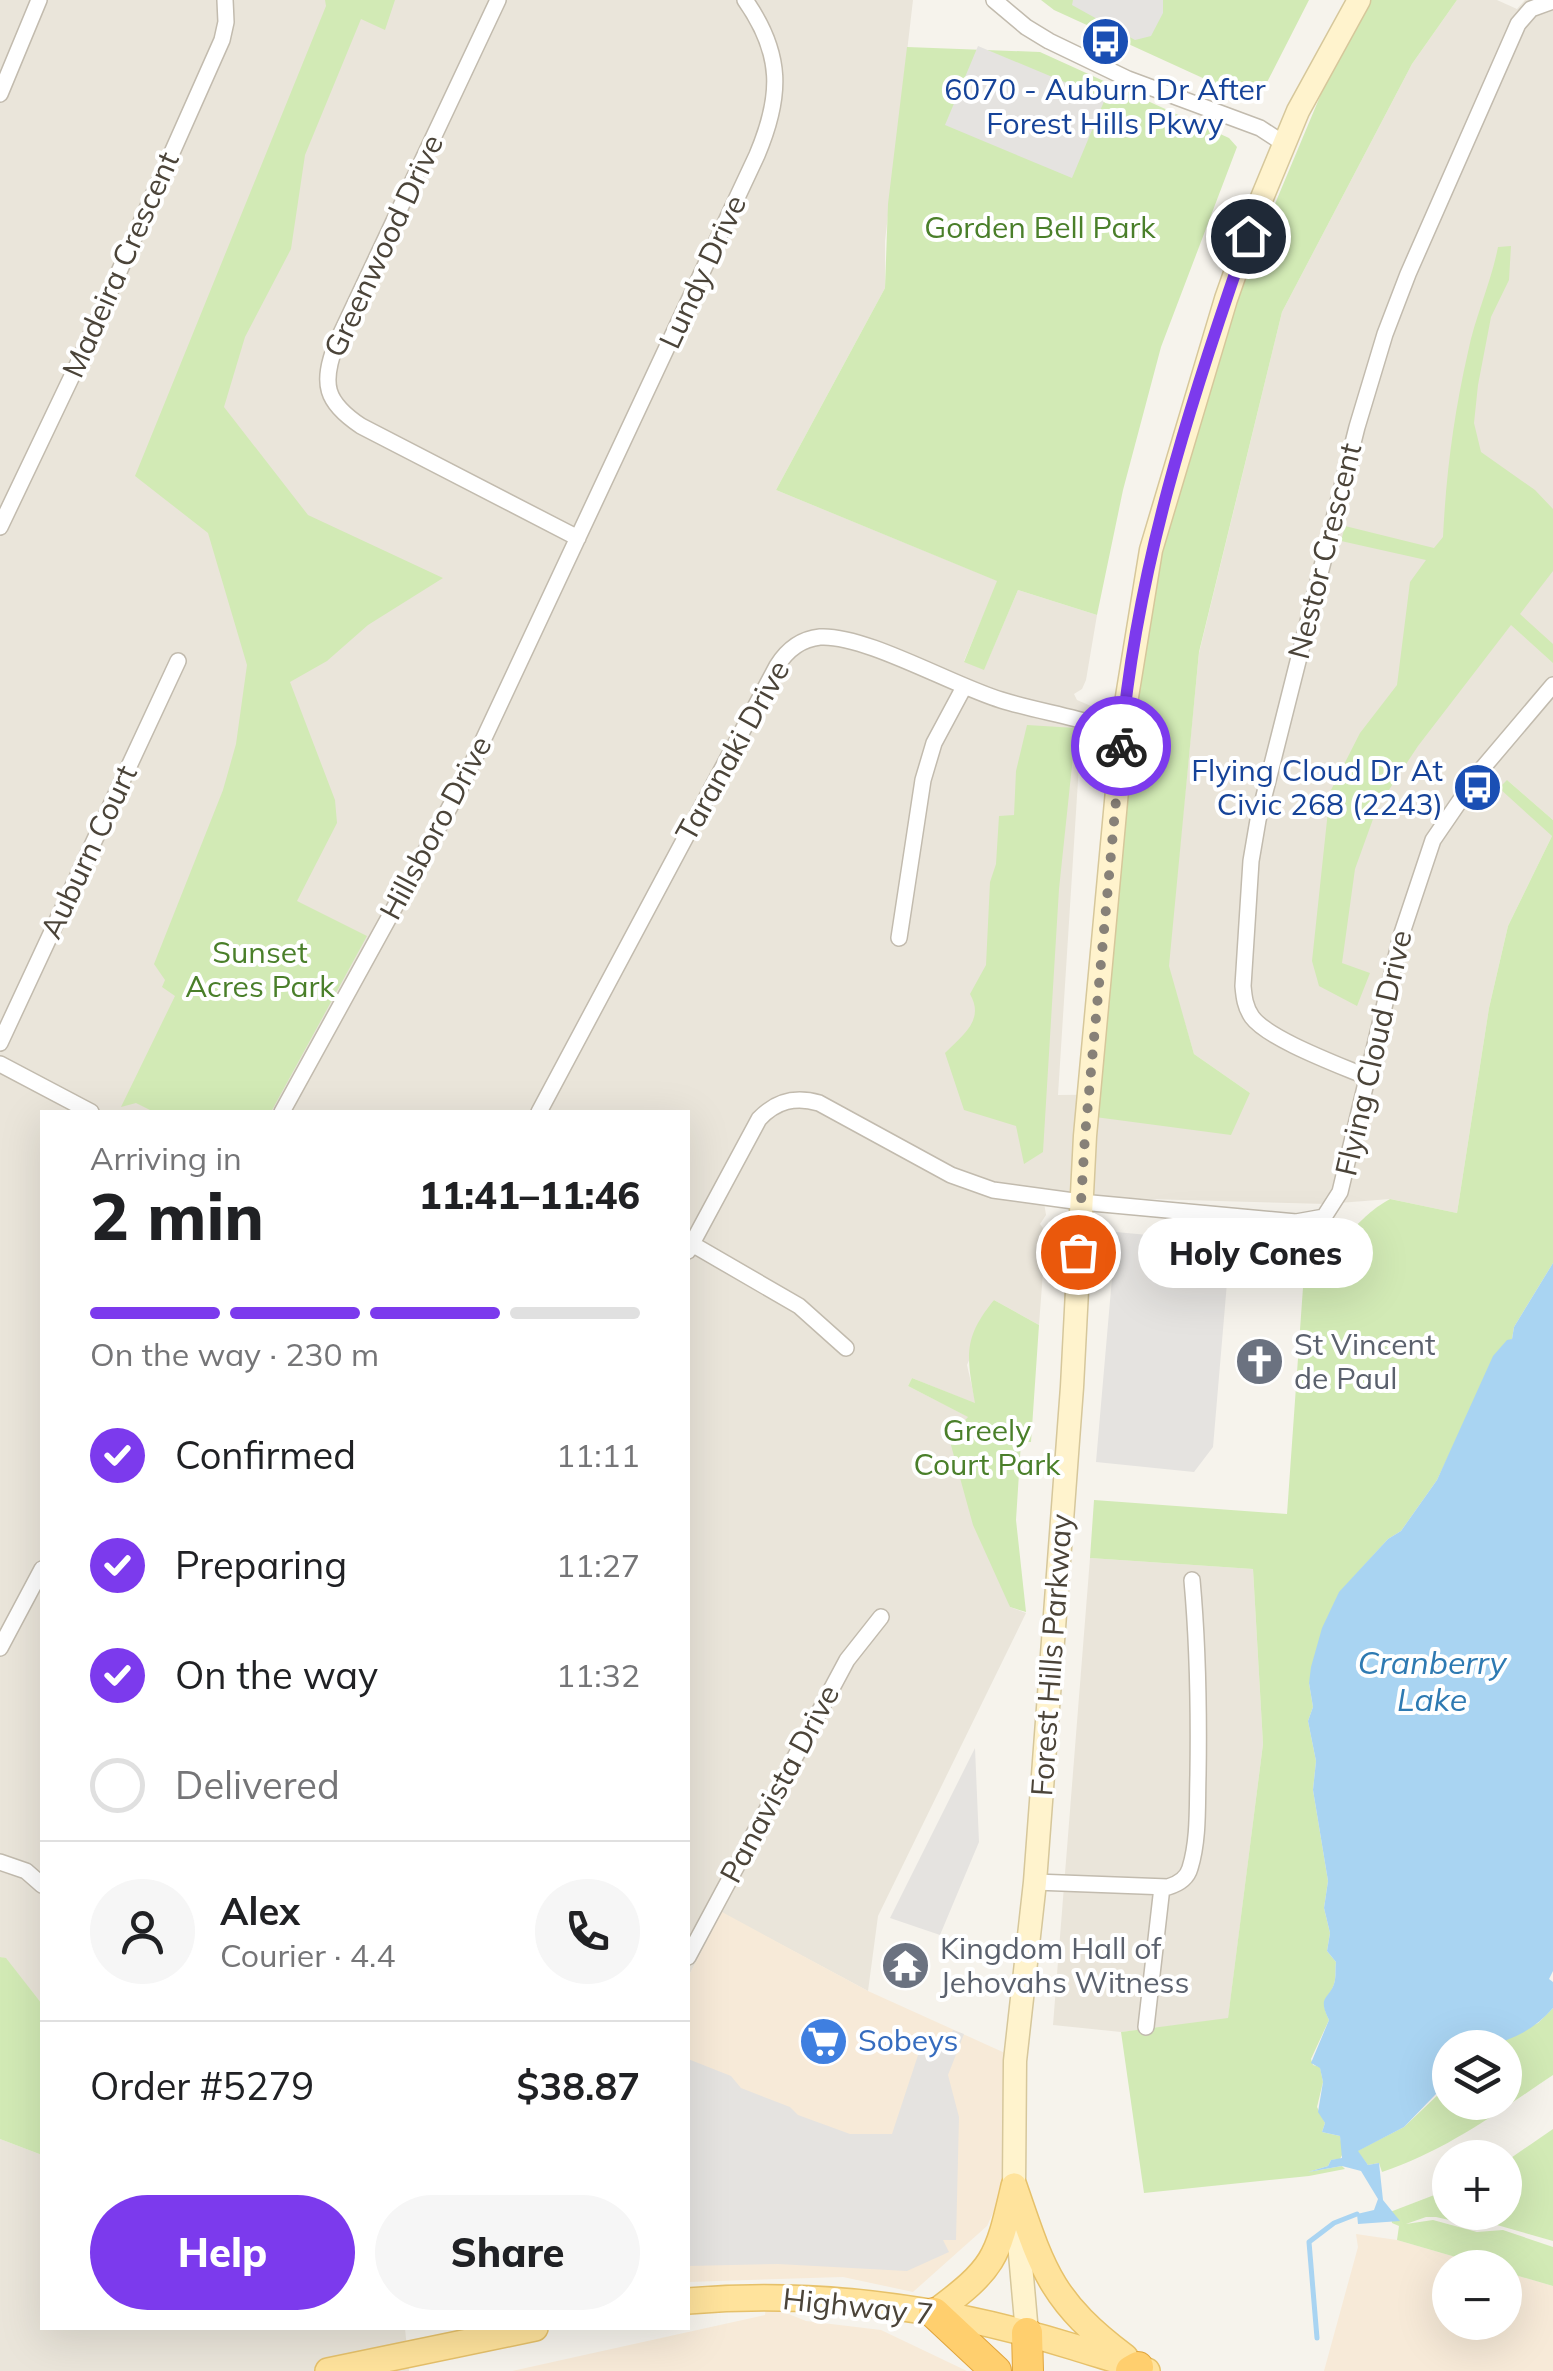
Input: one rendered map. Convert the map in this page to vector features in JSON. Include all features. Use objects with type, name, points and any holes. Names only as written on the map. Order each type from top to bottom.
[{"type":"highway","points":[[934,2313],[996,2371]]},
{"type":"highway","points":[[1026,2333],[1028,2371]]},
{"type":"main road","name":"Forest Hills Parkway","points":[[1026,2333],[1014,2186],[1015,2060],[1035,1882],[1072,1387],[1081,1202],[1124,714],[1151,550],[1176,457],[1259,204],[1298,111],[1360,0]]},
{"type":"main road","points":[[934,2313],[975,2282],[992,2261],[1014,2186]]},
{"type":"main road","points":[[1014,2186],[1039,2258],[1054,2288],[1085,2326],[1139,2370]]},
{"type":"main road","name":"Highway 7","points":[[690,2301],[836,2299],[934,2313],[1026,2333],[1139,2370]]},
{"type":"main road","points":[[328,2371],[417,2362],[528,2330]]},
{"type":"street","points":[[0,94],[39,0]]},
{"type":"street","name":"Madeira Crescent","points":[[0,526],[82,355],[222,40],[225,0]]},
{"type":"street","name":"Greenwood Drive","points":[[498,0],[336,344],[326,376],[333,403],[361,426],[578,538]]},
{"type":"street","name":"Lundy Drive","points":[[578,538],[758,156],[772,116],[774,60],[757,17],[745,0]]},
{"type":"street","points":[[994,0],[1026,28],[1049,41],[1128,79],[1260,128],[1286,145]]},
{"type":"street","name":"Nestor Crescent","points":[[1366,1078],[1269,1031],[1257,1023],[1246,1005],[1243,991],[1251,861],[1258,820],[1356,427],[1385,334],[1518,24],[1531,8],[1553,1]]},
{"type":"street","name":"Hillsboro Drive","points":[[283,1110],[463,783],[578,538]]},
{"type":"street","name":"Taranaki Drive","points":[[540,1110],[783,656],[800,642],[833,638],[866,647],[1004,701],[1098,726],[1124,714]]},
{"type":"street","name":"Auburn Court","points":[[0,1043],[178,662]]},
{"type":"street","name":"Flying Cloud Drive","points":[[1081,1202],[1296,1222],[1324,1217],[1340,1192],[1401,936],[1433,840],[1482,770],[1553,685]]},
{"type":"street","points":[[899,938],[923,780],[934,743],[964,687]]},
{"type":"street","points":[[0,1064],[87,1110]]},
{"type":"street","points":[[846,1348],[798,1306],[690,1248],[759,1118],[771,1108],[797,1099],[819,1103],[975,1185],[1081,1202]]},
{"type":"street","points":[[0,1648],[40,1572]]},
{"type":"street","points":[[1035,1882],[1162,1887],[1176,1885],[1188,1873],[1197,1816],[1199,1662],[1192,1580]]},
{"type":"street","name":"Panavista Drive","points":[[690,1954],[848,1660],[881,1617]]},
{"type":"street","points":[[0,1862],[26,1871],[40,1883]]},
{"type":"street","points":[[1146,2027],[1162,1887]]},
{"type":"shaded area","points":[[0,0],[913,0],[885,241],[885,288],[776,490],[998,581],[964,661],[980,668],[984,669],[1018,590],[1097,615],[1086,680],[1074,694],[1077,700],[1119,718],[1085,725],[1073,738],[1080,749],[1058,1095],[1250,1093],[1194,1054],[1168,966],[1199,653],[1282,312],[1412,64],[1457,0],[1497,0],[1517,9],[1525,0],[1553,0],[1553,820],[1507,780],[1552,836],[1508,926],[1489,1008],[1457,1213],[1390,1199],[1326,1204],[1043,1196],[1046,1215],[1040,1224],[1046,1232],[1039,1325],[994,1300],[967,1365],[976,1404],[912,1378],[908,1386],[969,1417],[1010,1607],[1026,1613],[878,1916],[868,1991],[722,1913],[690,1973],[690,1110],[40,1110],[40,2002],[6,1959],[0,1957]]},
{"type":"shaded area","points":[[1073,0],[1163,0],[1163,13],[1151,36],[1135,40],[1072,5]]},
{"type":"shaded area","points":[[978,46],[1105,99],[1072,178],[945,125]]},
{"type":"shaded area","points":[[1182,1219],[1232,1224],[1213,1447],[1194,1472],[1096,1462],[1116,1232],[1180,1238]]},
{"type":"shaded area","points":[[1090,1558],[1253,1569],[1263,1744],[1228,2019],[1121,2032],[1053,2025]]},
{"type":"shaded area","points":[[975,1748],[979,1842],[940,1935],[890,1918]]},
{"type":"shaded area","points":[[722,1912],[868,1991],[1016,2058],[1009,2178],[987,2226],[913,2292],[843,2277],[690,2282],[690,1973]]},
{"type":"shaded area","points":[[953,2030],[964,2034],[948,2075],[959,2117],[956,2240],[943,2240],[949,2252],[907,2271],[778,2264],[690,2266],[690,2060],[731,2076],[741,2088],[790,2107],[798,2115],[850,2134],[892,2134],[924,2037],[947,2045]]},
{"type":"shaded area","points":[[0,2139],[40,2154],[40,2330],[405,2330],[409,2371],[0,2371]]},
{"type":"shaded area","points":[[1356,2234],[1432,2250],[1432,2340],[1522,2340],[1522,2277],[1553,2286],[1553,2371],[1324,2371],[1358,2247]]},
{"type":"shaded area","points":[[766,2305],[806,2321],[881,2330],[967,2371],[512,2371],[765,2315]]},
{"type":"green space","name":"Sunset Acres Park","points":[[325,0],[395,0],[385,30],[361,19],[305,155],[291,249],[245,337],[224,407],[308,515],[443,578],[368,625],[327,661],[290,682],[335,800],[337,823],[297,901],[367,936],[272,1110],[150,1110],[136,1103],[121,1107],[175,996],[162,987],[165,980],[154,964],[223,790],[236,744],[247,665],[208,533],[135,476],[326,6]]},
{"type":"green space","points":[[1041,0],[1309,0],[1260,96],[1253,101],[1054,10]]},
{"type":"green space","points":[[1368,0],[1457,0],[1412,64],[1282,312],[1199,652],[1169,966],[1194,1054],[1250,1093],[1231,1135],[1095,1117],[1120,809],[1150,580],[1208,364],[1339,51]]},
{"type":"green space","name":"Gorden Bell Park","points":[[907,47],[1040,52],[1229,138],[1237,147],[1161,347],[1123,490],[1097,615],[1018,590],[984,670],[964,662],[997,581],[776,490],[885,288],[888,204]]},
{"type":"green space","points":[[1511,246],[1509,280],[1491,317],[1474,423],[1481,452],[1535,490],[1553,509],[1553,571],[1520,614],[1553,644],[1553,663],[1511,625],[1418,746],[1377,808],[1355,869],[1342,963],[1370,973],[1357,1006],[1319,986],[1312,961],[1330,792],[1360,733],[1397,685],[1410,582],[1426,560],[1341,541],[1345,526],[1434,548],[1443,537],[1451,444],[1471,339],[1498,247]]},
{"type":"green space","points":[[1027,725],[1076,728],[1059,889],[1043,1152],[1024,1164],[1016,1126],[964,1110],[945,1053],[965,1033],[975,1012],[970,994],[986,965],[990,882],[996,864],[999,816],[1014,815],[1016,771]]},
{"type":"green space","points":[[1507,780],[1553,820],[1553,1263],[1514,1327],[1512,1339],[1499,1350],[1437,1480],[1401,1531],[1388,1539],[1339,1593],[1309,1683],[1313,1707],[1308,1721],[1316,1761],[1313,1790],[1328,1881],[1324,1908],[1330,1933],[1327,1951],[1336,1962],[1333,1987],[1325,2001],[1329,2020],[1311,2059],[1313,2065],[1320,2067],[1323,2082],[1317,2107],[1325,2123],[1322,2132],[1340,2136],[1343,2153],[1328,2166],[1308,2172],[1342,2166],[1345,2169],[1144,2193],[1121,2032],[1228,2018],[1263,1744],[1253,1569],[1090,1558],[1094,1500],[1287,1514],[1306,1245],[1345,1234],[1390,1199],[1457,1213],[1489,1008],[1508,926],[1552,836],[1499,788]]},
{"type":"green space","name":"Greely Court Park","points":[[994,1300],[1039,1325],[1031,1442],[1021,1442],[1016,1520],[1026,1612],[1010,1607],[973,1525],[949,1438],[968,1417],[908,1386],[912,1378],[975,1403],[970,1373],[972,1338]]},
{"type":"green space","points":[[0,1957],[6,1958],[40,2001],[40,2154],[0,2139]]},
{"type":"green space","points":[[1553,2008],[1553,2075],[1522,2096],[1522,2030],[1538,2023]]},
{"type":"green space","points":[[1432,2100],[1432,2120],[1486,2120],[1452,2140],[1432,2140],[1432,2151],[1382,2172],[1379,2163],[1368,2165],[1357,2151],[1404,2127]]},
{"type":"green space","points":[[1553,2129],[1553,2241],[1514,2230],[1522,2230],[1522,2150]]},
{"type":"green space","points":[[1432,2196],[1432,2217],[1406,2224],[1432,2220],[1432,2230],[1503,2230],[1553,2247],[1553,2286],[1522,2277],[1522,2250],[1432,2250],[1397,2240],[1399,2226],[1392,2223],[1390,2212]]},
{"type":"water","name":"Cranberry Lake","points":[[1553,1263],[1553,1971],[1549,1979],[1553,1982],[1553,2008],[1522,2033],[1522,2030],[1432,2030],[1432,2098],[1404,2127],[1358,2151],[1368,2165],[1379,2163],[1383,2200],[1400,2221],[1358,2224],[1357,2214],[1374,2210],[1378,2199],[1361,2171],[1342,2166],[1308,2172],[1342,2158],[1340,2136],[1322,2132],[1325,2123],[1318,2112],[1323,2082],[1320,2068],[1311,2063],[1329,2020],[1324,2001],[1335,1980],[1336,1962],[1327,1951],[1330,1933],[1324,1908],[1328,1881],[1313,1790],[1316,1761],[1308,1721],[1313,1707],[1311,1667],[1322,1628],[1339,1592],[1388,1539],[1401,1531],[1437,1480],[1493,1356],[1512,1339],[1514,1327]]},
{"type":"waterway","points":[[1317,2338],[1309,2242],[1334,2223],[1357,2214]]},
{"type":"way so far","points":[[1078,1252],[1121,746]]},
{"type":"place","name":"6070 - Auburn Dr After Forest Hills Pkwy","points":[[1105,41]]},
{"type":"place","name":"Flying Cloud Dr At Civic 268 (2243)","points":[[1478,788]]},
{"type":"place","name":"Holy Cones","points":[[1078,1252]]},
{"type":"place","name":"St Vincent de Paul","points":[[1259,1362]]},
{"type":"place","name":"Kingdom Hall of Jehovahs Witness","points":[[905,1966]]},
{"type":"place","name":"Sobeys","points":[[823,2041]]},
{"type":"route","points":[[1121,746],[1151,550],[1176,457],[1248,236]]}]
